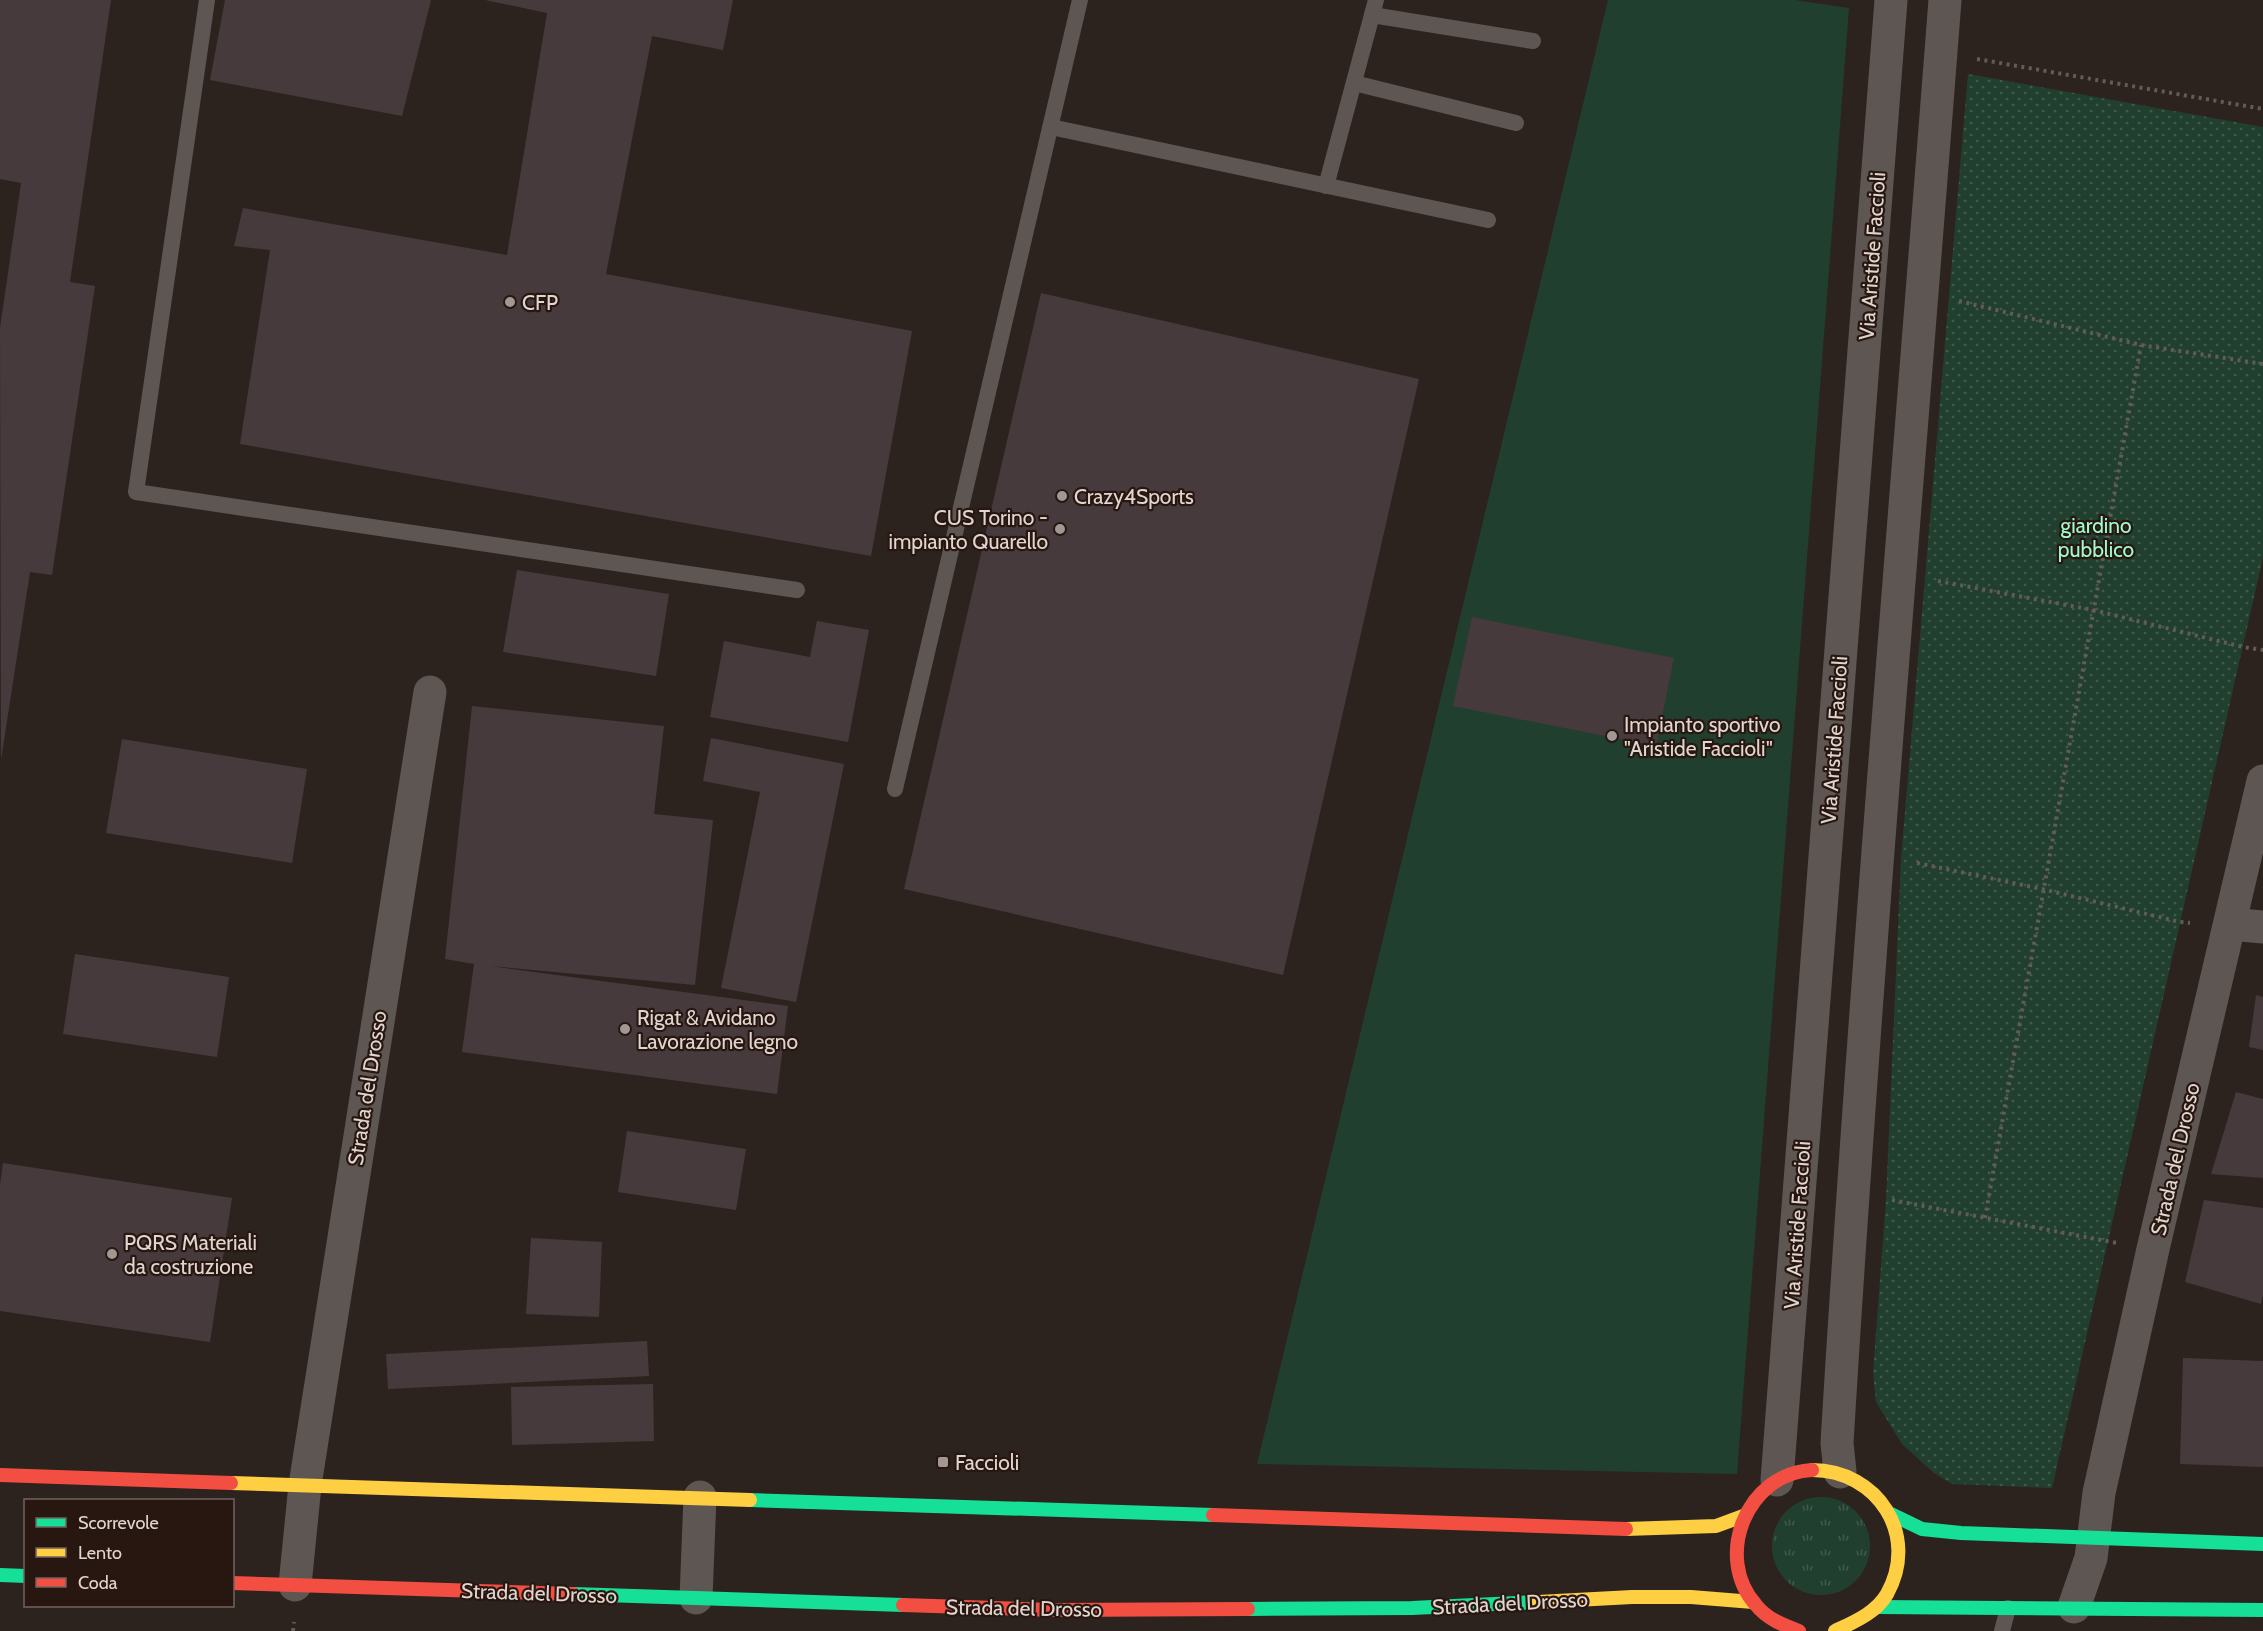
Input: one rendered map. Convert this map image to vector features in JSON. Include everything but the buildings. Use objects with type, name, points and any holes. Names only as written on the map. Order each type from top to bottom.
[{"type":"street","name":"Via Aristide Faccioli","points":[[1777,1480],[1891,0]]},
{"type":"street","points":[[1840,1472],[1837,1443],[1852,1194],[1898,573],[1945,0]]},
{"type":"street","name":"Strada del Drosso","points":[[296,1585],[305,1485],[430,692]]},
{"type":"street","name":"Strada del Drosso","points":[[2074,1607],[2091,1558],[2099,1493],[2153,1249],[2263,781]]},
{"type":"street","points":[[2230,924],[2263,927]]},
{"type":"street","points":[[1798,1631],[1768,1617],[1753,1602],[1740,1579],[1736,1562],[1736,1540],[1743,1516],[1766,1488],[1795,1472],[1814,1470],[1840,1472],[1861,1481],[1878,1496],[1892,1514],[1899,1539],[1899,1564],[1891,1588],[1878,1607],[1869,1616],[1853,1625],[1835,1631]]},
{"type":"street","points":[[0,1475],[1631,1529],[1716,1526],[1743,1516]]},
{"type":"street","points":[[696,1598],[700,1497]]},
{"type":"street","points":[[1892,1514],[1922,1530],[2094,1539],[2263,1544]]},
{"type":"street","points":[[0,1575],[24,1576]]},
{"type":"street","name":"Strada del Drosso","points":[[234,1583],[1054,1610],[1412,1608],[1632,1597],[1690,1597],[1753,1602]]},
{"type":"street","points":[[1878,1607],[2263,1610]]},
{"type":"lane","points":[[207,0],[136,492],[797,590]]},
{"type":"lane","points":[[895,789],[1080,0]]},
{"type":"lane","points":[[1326,186],[1374,7],[1533,41]]},
{"type":"lane","points":[[1354,83],[1516,123]]},
{"type":"lane","points":[[1051,127],[1488,220]]},
{"type":"lane","points":[[2002,1631],[2008,1608]]},
{"type":"path","points":[[1941,52],[2263,109]]},
{"type":"path","points":[[1922,289],[1949,298],[2141,345],[2263,364]]},
{"type":"path","points":[[1985,1218],[2141,345]]},
{"type":"path","points":[[1898,573],[2093,610],[2263,650]]},
{"type":"path","points":[[1878,854],[2042,889],[2180,922],[2230,924]]},
{"type":"path","points":[[1852,1194],[2153,1249]]},
{"type":"green space","name":"Impianto sportivo \"Aristide Faccioli\"","points":[[1608,0],[1795,0],[1849,8],[1737,1474],[1257,1464]]},
{"type":"green space","name":"giardino pubblico","points":[[1968,74],[2263,127],[2263,557],[2052,1488],[1952,1484],[1934,1473],[1902,1444],[1876,1402],[1873,1373],[1886,1199],[1901,859]]},
{"type":"green space","points":[[1821,1497],[1840,1501],[1856,1511],[1866,1527],[1870,1546],[1866,1565],[1856,1581],[1840,1591],[1821,1595],[1802,1591],[1786,1581],[1776,1565],[1772,1546],[1776,1527],[1786,1511],[1802,1501]]},
{"type":"traffic: fast","points":[[750,1500],[1213,1515]]},
{"type":"traffic: fast","points":[[1891,1514],[1922,1529],[1961,1533],[2263,1544]]},
{"type":"traffic: fast","points":[[0,1575],[24,1576]]},
{"type":"traffic: fast","points":[[573,1594],[903,1605]]},
{"type":"traffic: fast","points":[[1248,1609],[1412,1608],[1538,1602]]},
{"type":"traffic: fast","points":[[1878,1607],[2263,1610]]},
{"type":"traffic: slow","points":[[1812,1470],[1835,1473],[1856,1481],[1873,1494],[1886,1510],[1895,1529],[1898,1550],[1896,1572],[1887,1594],[1877,1607],[1835,1631]]},
{"type":"traffic: slow","points":[[231,1483],[750,1500]]},
{"type":"traffic: slow","points":[[1626,1529],[1716,1526],[1743,1516]]},
{"type":"traffic: slow","points":[[1538,1602],[1632,1597],[1691,1597],[1753,1602]]},
{"type":"traffic: jam","points":[[1799,1631],[1770,1618],[1756,1605],[1743,1586],[1737,1564],[1738,1542],[1744,1521],[1754,1501],[1770,1486],[1789,1475],[1812,1470]]},
{"type":"traffic: jam","points":[[0,1475],[231,1483]]},
{"type":"traffic: jam","points":[[1213,1515],[1626,1529]]},
{"type":"traffic: jam","points":[[234,1583],[573,1594]]},
{"type":"traffic: jam","points":[[903,1605],[1054,1610],[1248,1609]]},
{"type":"place","name":"CFP","points":[[510,302]]},
{"type":"place","name":"Crazy4Sports","points":[[1062,496]]},
{"type":"place","name":"CUS Torino - impianto Quarello","points":[[1060,529]]},
{"type":"place","name":"Impianto sportivo \"Aristide Faccioli\"","points":[[1612,736]]},
{"type":"place","name":"Rigat & Avidano Lavorazione legno","points":[[625,1029]]},
{"type":"place","name":"PQRS Materiali da costruzione","points":[[112,1254]]},
{"type":"place","name":"Faccioli","points":[[943,1462]]}]
